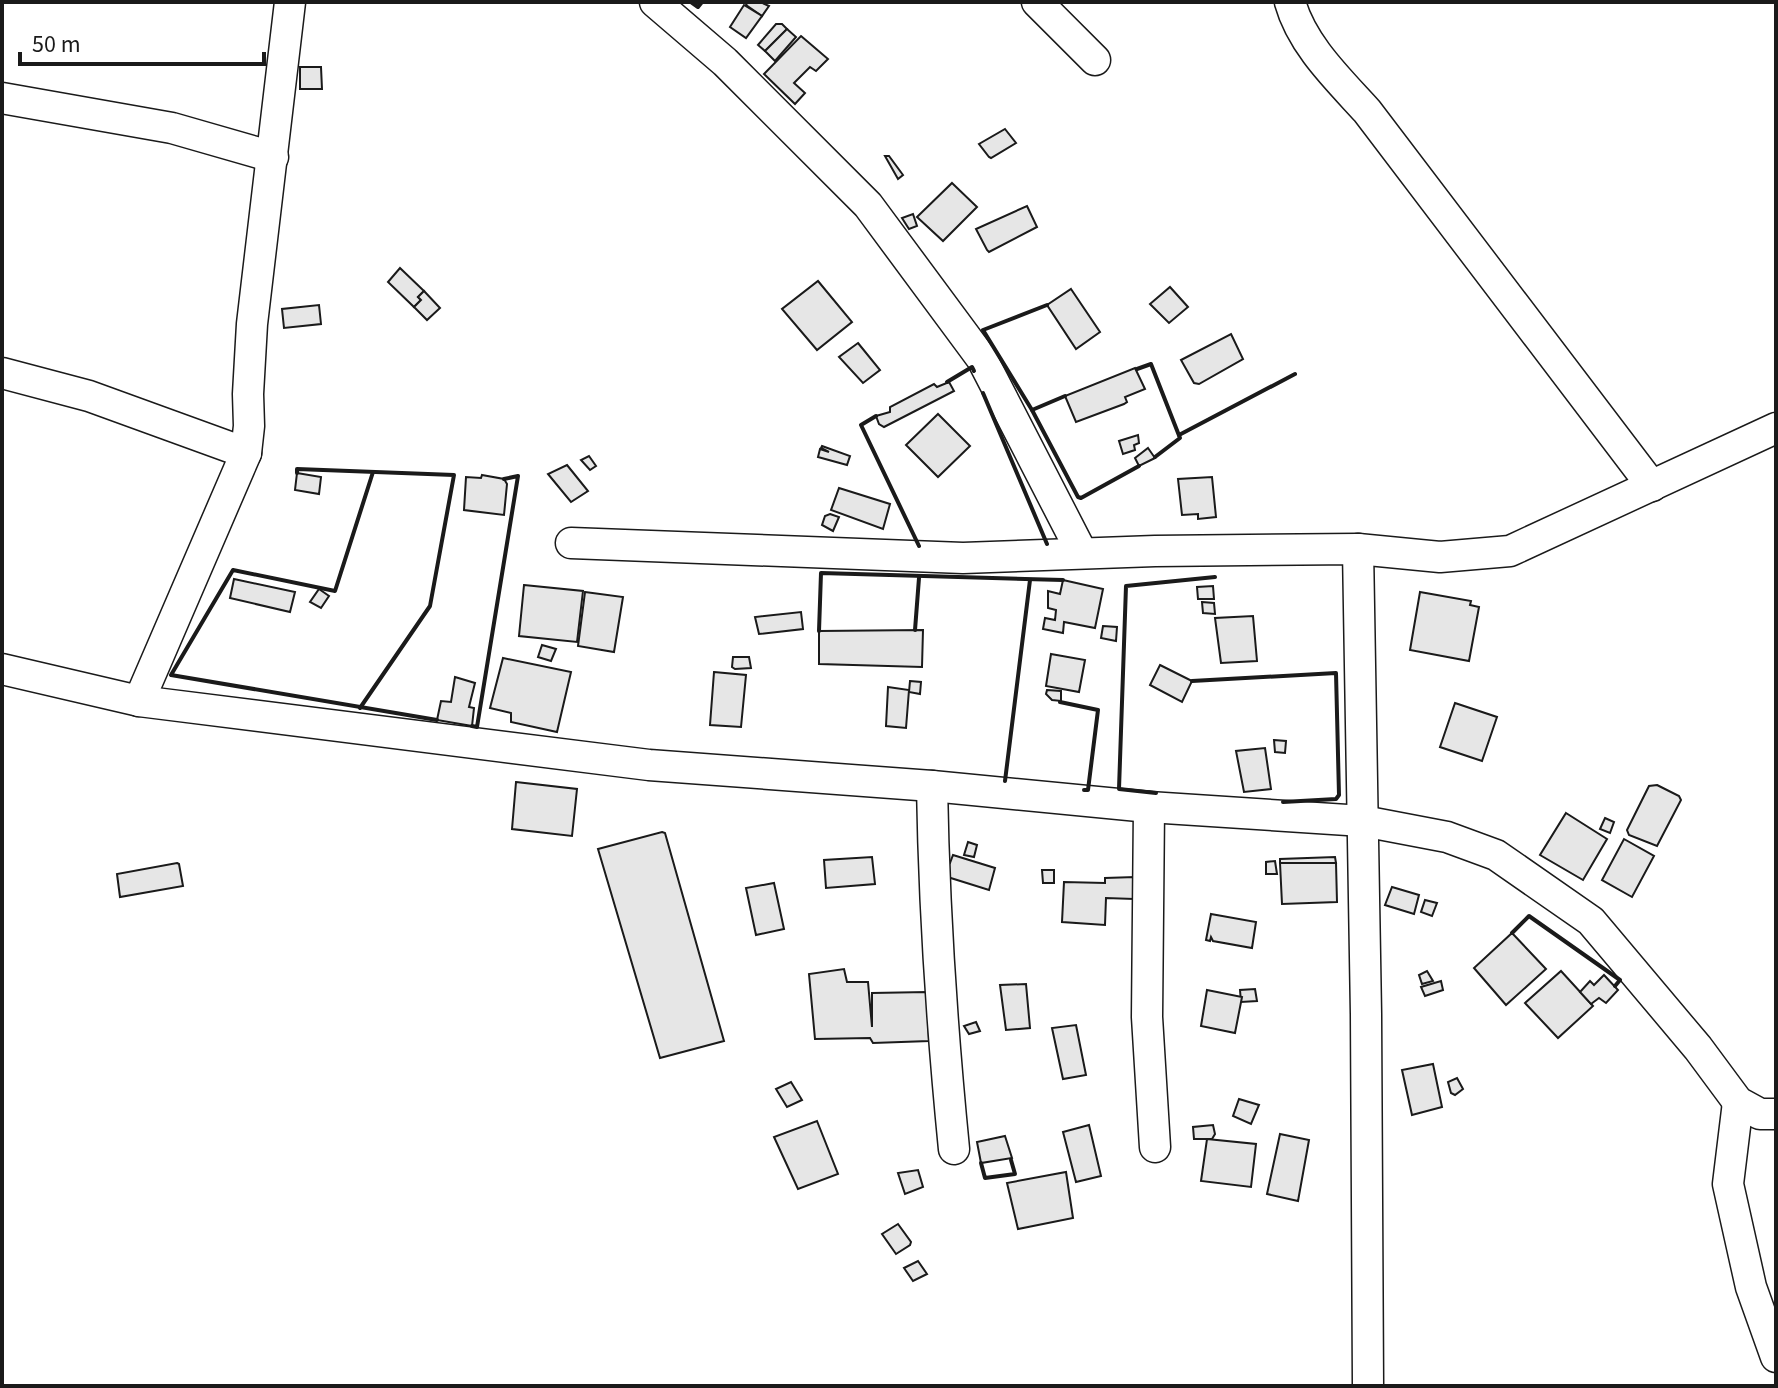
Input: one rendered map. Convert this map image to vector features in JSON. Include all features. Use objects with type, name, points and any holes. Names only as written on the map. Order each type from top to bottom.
[{"type":"street","points":[[139,701],[246,453],[252,324],[290,2]]},
{"type":"street","points":[[655,2],[725,62],[868,205],[982,359],[1082,553]]},
{"type":"street","points":[[1037,2],[1095,60]]},
{"type":"street","points":[[1290,2],[1293,14],[1322,61],[1367,111],[1652,486]]},
{"type":"street","points":[[2,98],[172,128],[273,157]]},
{"type":"street","points":[[2,373],[89,396],[246,453]]},
{"type":"street","points":[[571,543],[963,558],[1358,549],[1440,557],[1510,551],[1776,428]]},
{"type":"street","points":[[1358,549],[1368,1386]]},
{"type":"street","points":[[2,669],[139,701],[649,765],[932,786],[1149,807],[1363,821],[1447,837],[1496,855],[1591,921],[1698,1048],[1738,1102],[1760,1114],[1776,1114]]},
{"type":"street","points":[[932,786],[934,907],[954,1149]]},
{"type":"street","points":[[1149,807],[1147,1017],[1155,1147]]},
{"type":"street","points":[[1738,1102],[1728,1184],[1751,1287],[1776,1357]]},
{"type":"building","points":[[748,2],[769,6],[762,16],[746,5]]},
{"type":"building","points":[[744,5],[762,16],[746,38],[730,27]]},
{"type":"building","points":[[776,24],[782,24],[787,29],[765,51],[758,45]]},
{"type":"building","points":[[787,29],[796,37],[775,61],[765,51]]},
{"type":"building","points":[[801,36],[828,59],[816,71],[810,67],[794,83],[805,93],[795,104],[764,74]]},
{"type":"building","points":[[300,67],[321,67],[322,89],[300,89]]},
{"type":"building","points":[[1005,129],[1016,143],[989,157],[979,144]]},
{"type":"building","points":[[885,156],[889,156],[903,175],[898,179]]},
{"type":"building","points":[[952,183],[977,207],[943,241],[917,217]]},
{"type":"building","points":[[1027,206],[1037,227],[989,252],[976,229]]},
{"type":"building","points":[[913,214],[917,226],[909,229],[902,218]]},
{"type":"building","points":[[400,268],[424,291],[414,307],[388,282]]},
{"type":"building","points":[[818,281],[852,322],[817,350],[782,309]]},
{"type":"building","points":[[1170,287],[1188,307],[1169,323],[1150,304]]},
{"type":"building","points":[[1071,289],[1100,332],[1076,349],[1047,305]]},
{"type":"building","points":[[424,291],[440,308],[427,320],[414,307]]},
{"type":"building","points":[[319,305],[321,324],[284,328],[282,309]]},
{"type":"building","points":[[1231,334],[1243,359],[1199,384],[1194,383],[1181,360]]},
{"type":"building","points":[[858,343],[880,370],[863,383],[839,357]]},
{"type":"building","points":[[1135,368],[1145,389],[1125,397],[1127,402],[1124,404],[1076,422],[1065,396]]},
{"type":"building","points":[[949,382],[954,391],[884,427],[879,424],[876,416],[890,412],[890,407],[934,384],[937,387]]},
{"type":"building","points":[[938,414],[970,446],[938,477],[906,445]]},
{"type":"building","points":[[1138,435],[1139,443],[1134,445],[1135,450],[1123,454],[1119,441]]},
{"type":"building","points":[[822,446],[850,456],[847,465],[818,457],[820,449],[829,452]]},
{"type":"building","points":[[1148,448],[1155,458],[1139,466],[1135,458]]},
{"type":"building","points":[[589,456],[596,466],[590,470],[581,460]]},
{"type":"building","points":[[567,465],[588,491],[571,502],[548,474]]},
{"type":"building","points":[[297,473],[321,477],[319,494],[295,490]]},
{"type":"building","points":[[482,475],[504,479],[507,484],[504,515],[464,510],[466,477],[481,478]]},
{"type":"building","points":[[1212,477],[1216,517],[1198,519],[1198,514],[1182,515],[1178,479]]},
{"type":"building","points":[[839,488],[890,504],[883,529],[831,510]]},
{"type":"building","points":[[825,516],[839,517],[833,531],[822,525]]},
{"type":"building","points":[[234,579],[295,592],[290,612],[230,598]]},
{"type":"building","points":[[1063,580],[1103,589],[1095,628],[1064,622],[1063,633],[1043,629],[1045,618],[1055,620],[1056,610],[1048,608],[1048,591],[1060,594]]},
{"type":"building","points":[[524,585],[583,591],[577,642],[519,636]]},
{"type":"building","points":[[1213,586],[1214,599],[1198,599],[1197,587]]},
{"type":"building","points":[[319,589],[329,596],[321,608],[310,602]]},
{"type":"building","points":[[585,592],[623,597],[614,652],[578,646]]},
{"type":"building","points":[[1420,592],[1471,601],[1470,605],[1479,607],[1469,661],[1410,650]]},
{"type":"building","points":[[1202,602],[1214,603],[1215,614],[1203,613]]},
{"type":"building","points":[[801,612],[803,629],[759,634],[755,617]]},
{"type":"building","points":[[1253,616],[1257,661],[1221,663],[1215,618]]},
{"type":"building","points":[[1103,626],[1117,627],[1116,641],[1101,638]]},
{"type":"building","points":[[923,630],[922,667],[819,664],[819,631]]},
{"type":"building","points":[[542,645],[556,649],[551,661],[538,657]]},
{"type":"building","points":[[1051,654],[1085,660],[1079,692],[1046,686]]},
{"type":"building","points":[[733,657],[749,657],[751,668],[735,669],[732,667]]},
{"type":"building","points":[[503,658],[571,672],[557,732],[511,722],[511,713],[490,708]]},
{"type":"building","points":[[1160,665],[1192,681],[1182,702],[1150,685]]},
{"type":"building","points":[[714,672],[746,675],[741,727],[710,725]]},
{"type":"building","points":[[455,677],[475,683],[469,707],[474,708],[472,726],[437,720],[441,701],[451,702]]},
{"type":"building","points":[[910,681],[921,682],[920,694],[909,692]]},
{"type":"building","points":[[888,687],[909,690],[906,728],[886,726]]},
{"type":"building","points":[[1047,690],[1061,691],[1061,701],[1052,700],[1046,694]]},
{"type":"building","points":[[1455,703],[1497,717],[1482,761],[1440,747]]},
{"type":"building","points":[[1274,740],[1286,741],[1285,753],[1275,752]]},
{"type":"building","points":[[1265,748],[1271,789],[1244,792],[1236,751]]},
{"type":"building","points":[[516,782],[577,789],[572,836],[512,829]]},
{"type":"building","points":[[1657,785],[1681,800],[1657,846],[1629,835],[1627,830],[1649,786]]},
{"type":"building","points":[[1566,813],[1607,839],[1583,880],[1540,855]]},
{"type":"building","points":[[1605,818],[1614,822],[1610,833],[1600,829]]},
{"type":"building","points":[[665,833],[724,1041],[660,1058],[598,849]]},
{"type":"building","points":[[1624,839],[1654,856],[1632,897],[1602,880]]},
{"type":"building","points":[[968,842],[977,845],[974,857],[964,855]]},
{"type":"building","points":[[953,855],[995,868],[989,890],[938,874],[942,860],[950,863]]},
{"type":"building","points":[[872,857],[875,884],[826,888],[824,860]]},
{"type":"building","points":[[1335,857],[1336,863],[1280,863],[1280,859]]},
{"type":"building","points":[[1275,861],[1277,874],[1266,874],[1266,862]]},
{"type":"building","points":[[177,863],[183,886],[120,897],[117,874]]},
{"type":"building","points":[[1280,863],[1336,863],[1337,902],[1282,904]]},
{"type":"building","points":[[1042,870],[1054,870],[1054,883],[1043,883]]},
{"type":"building","points":[[1135,877],[1134,899],[1106,898],[1105,925],[1062,922],[1064,882],[1105,883],[1105,878]]},
{"type":"building","points":[[774,883],[784,929],[756,935],[746,888]]},
{"type":"building","points":[[1392,887],[1419,895],[1414,914],[1385,905]]},
{"type":"building","points":[[1425,900],[1437,903],[1432,916],[1421,912]]},
{"type":"building","points":[[1211,914],[1256,922],[1252,948],[1213,941],[1211,937],[1210,941],[1206,940]]},
{"type":"building","points":[[1512,933],[1546,969],[1506,1005],[1474,968]]},
{"type":"building","points":[[844,969],[847,982],[868,982],[872,1027],[872,993],[927,992],[929,1041],[873,1043],[870,1038],[815,1039],[809,974]]},
{"type":"building","points":[[1427,971],[1433,981],[1422,984],[1419,975]]},
{"type":"building","points":[[1561,971],[1593,1006],[1558,1038],[1525,1003]]},
{"type":"building","points":[[1604,975],[1618,990],[1606,1003],[1599,998],[1591,1004],[1580,992],[1590,981],[1594,985]]},
{"type":"building","points":[[1441,981],[1443,990],[1425,996],[1421,987]]},
{"type":"building","points":[[1026,984],[1030,1028],[1006,1030],[1000,985]]},
{"type":"building","points":[[1255,989],[1257,1001],[1241,1002],[1240,990]]},
{"type":"building","points":[[1207,990],[1242,997],[1235,1033],[1201,1026]]},
{"type":"building","points":[[976,1022],[980,1031],[969,1034],[964,1026]]},
{"type":"building","points":[[1076,1025],[1086,1075],[1063,1079],[1052,1028]]},
{"type":"building","points":[[1433,1064],[1442,1107],[1412,1115],[1402,1070]]},
{"type":"building","points":[[1457,1078],[1463,1089],[1455,1095],[1451,1093],[1448,1082]]},
{"type":"building","points":[[791,1082],[802,1100],[787,1107],[776,1089]]},
{"type":"building","points":[[1239,1099],[1259,1105],[1251,1124],[1233,1116]]},
{"type":"building","points":[[817,1121],[838,1174],[798,1189],[774,1137]]},
{"type":"building","points":[[1089,1125],[1101,1176],[1076,1182],[1063,1132]]},
{"type":"building","points":[[1213,1125],[1215,1134],[1212,1139],[1194,1139],[1193,1127]]},
{"type":"building","points":[[1280,1134],[1309,1140],[1298,1201],[1267,1194]]},
{"type":"building","points":[[1005,1136],[1012,1158],[981,1163],[977,1142]]},
{"type":"building","points":[[1207,1139],[1256,1144],[1251,1187],[1201,1181]]},
{"type":"building","points":[[918,1170],[923,1187],[905,1194],[898,1173]]},
{"type":"building","points":[[1066,1172],[1073,1218],[1018,1229],[1007,1183]]},
{"type":"building","points":[[898,1224],[911,1242],[896,1254],[882,1234]]},
{"type":"building","points":[[918,1261],[927,1274],[913,1281],[904,1268]]},
{"type":"wall","points":[[691,2],[698,7],[702,2]]},
{"type":"wall","points":[[1032,410],[983,330],[1047,305]]},
{"type":"wall","points":[[1137,369],[1151,364],[1180,438],[1155,457]]},
{"type":"wall","points":[[947,382],[972,367],[974,371]]},
{"type":"wall","points":[[1179,435],[1295,374]]},
{"type":"wall","points":[[983,393],[1047,544]]},
{"type":"wall","points":[[1065,396],[1032,410],[1078,497],[1139,466]]},
{"type":"wall","points":[[876,416],[861,425],[919,546]]},
{"type":"wall","points":[[297,473],[297,469],[454,475],[430,606],[360,708]]},
{"type":"wall","points":[[373,472],[335,591],[233,570],[171,675],[437,720]]},
{"type":"wall","points":[[472,726],[477,727],[518,476],[504,479]]},
{"type":"wall","points":[[819,631],[821,573],[1063,580]]},
{"type":"wall","points":[[1156,793],[1119,789],[1126,586],[1215,577]]},
{"type":"wall","points":[[915,630],[919,578]]},
{"type":"wall","points":[[1005,781],[1030,580]]},
{"type":"wall","points":[[1192,681],[1336,673],[1339,795],[1336,799],[1283,802]]},
{"type":"wall","points":[[1060,702],[1098,710],[1088,790],[1084,790]]},
{"type":"wall","points":[[1512,933],[1529,916],[1620,980],[1615,986]]},
{"type":"wall","points":[[981,1163],[985,1178],[1015,1174],[1011,1160]]}]
